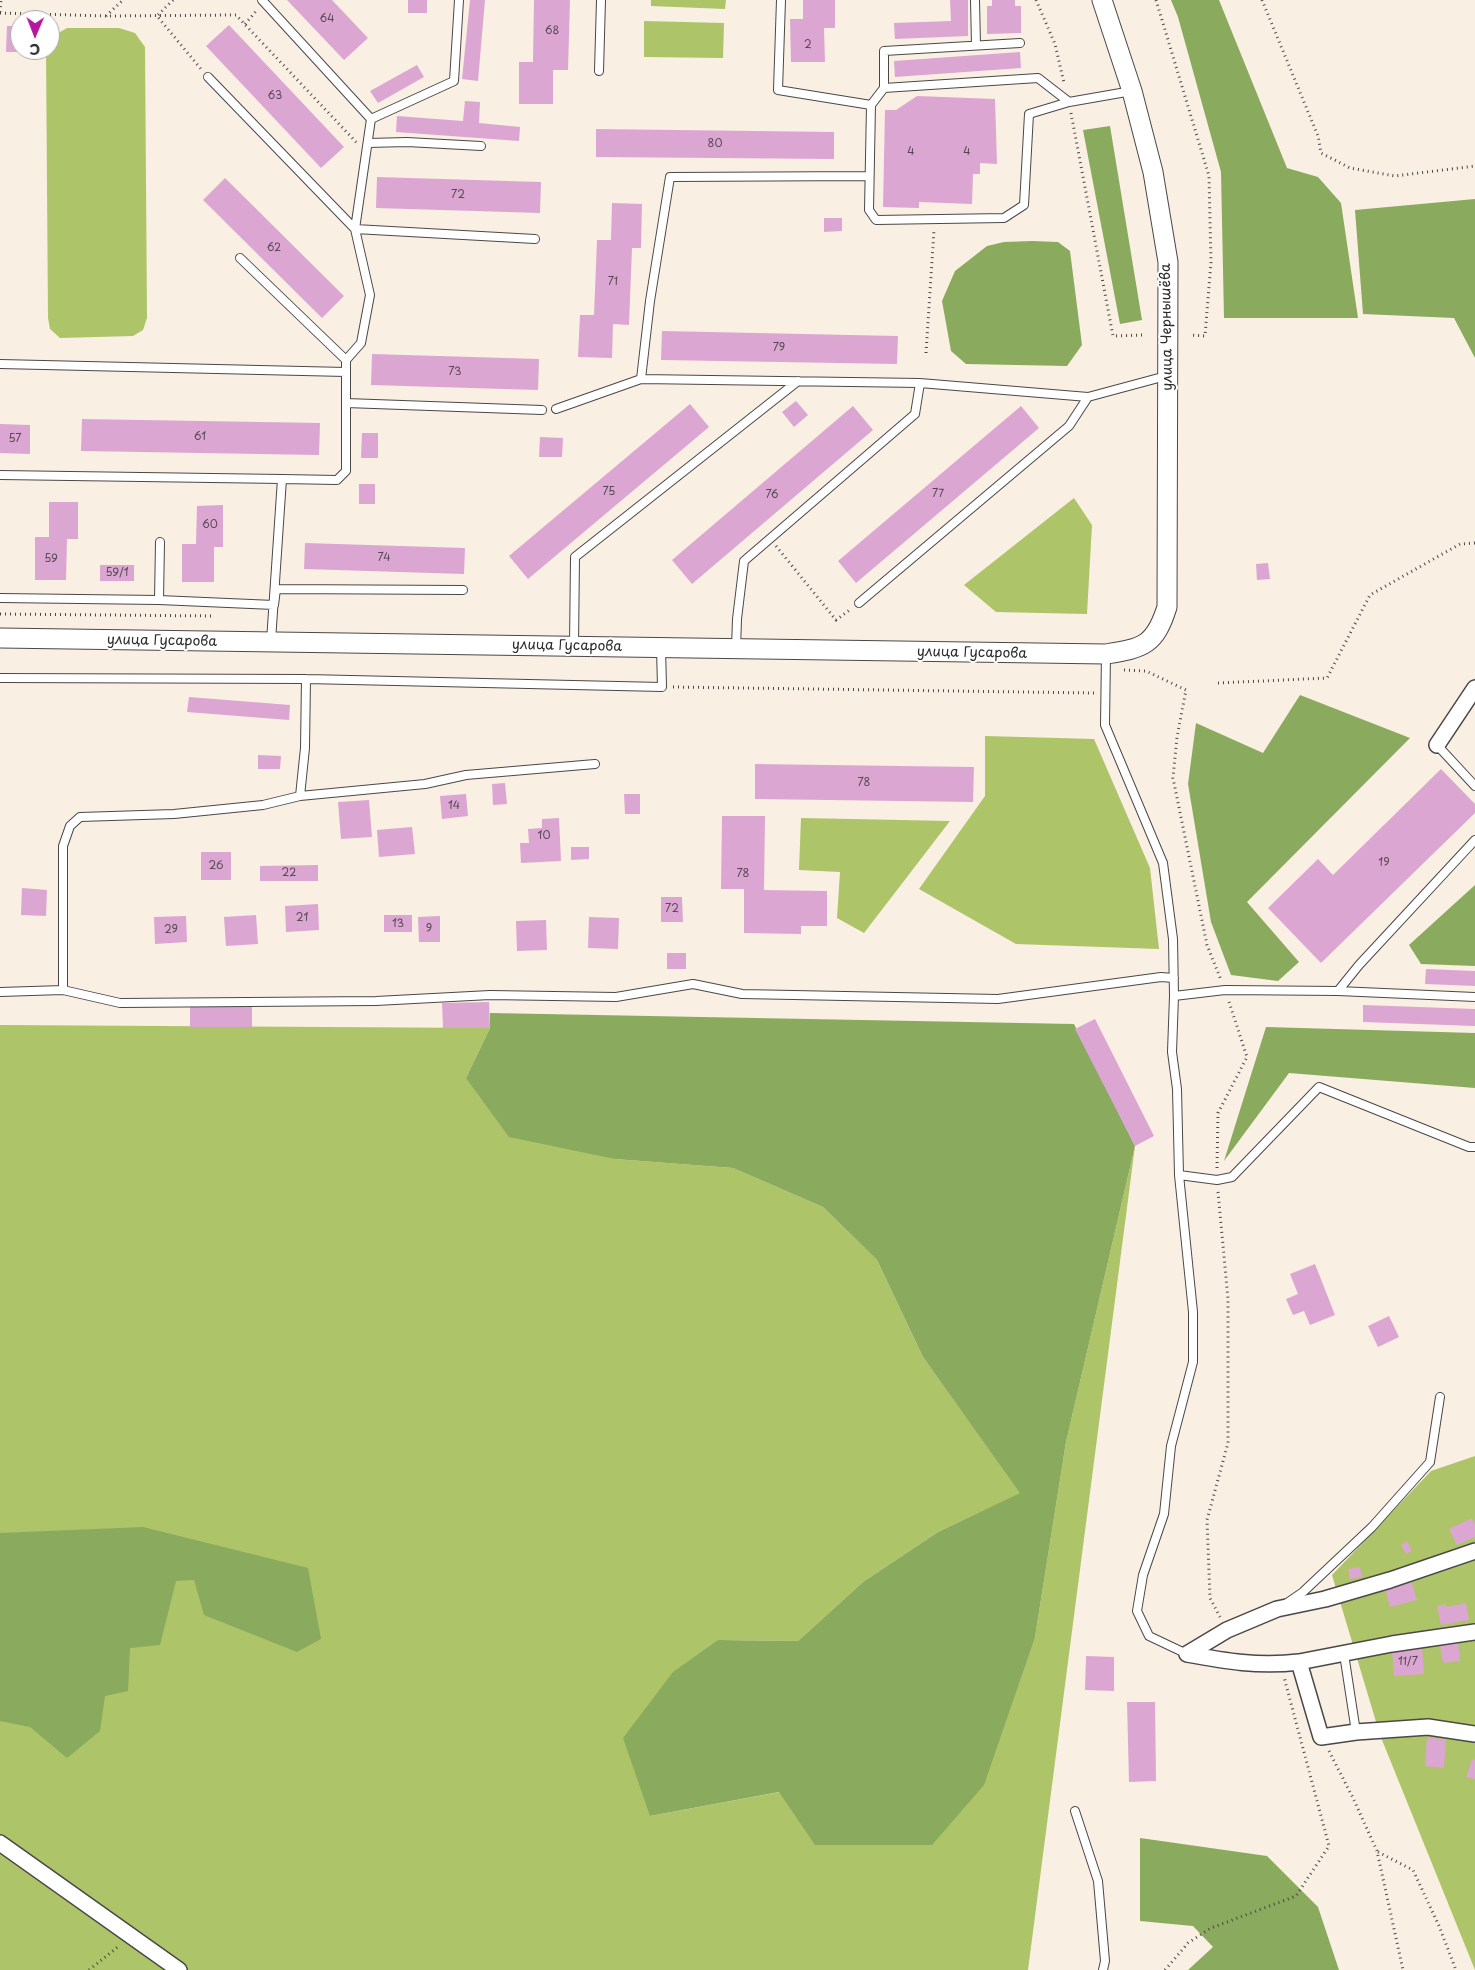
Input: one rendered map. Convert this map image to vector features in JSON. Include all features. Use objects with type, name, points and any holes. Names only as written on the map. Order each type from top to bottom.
[{"type":"street","name":"улица Чернышёва","points":[[1102,0],[1132,91],[1153,172],[1168,262],[1167,607],[1161,626],[1152,639],[1134,650]]},
{"type":"street","name":"улица Гусарова","points":[[0,638],[574,646],[1106,662],[1134,650]]},
{"type":"street","points":[[1437,745],[1475,688]]},
{"type":"street","points":[[1187,1654],[1227,1630],[1278,1609],[1325,1599],[1390,1580],[1475,1551]]},
{"type":"street","points":[[1187,1654],[1239,1664],[1280,1664],[1392,1644],[1475,1632]]},
{"type":"street","points":[[1299,1662],[1321,1737],[1356,1732],[1428,1728],[1475,1734]]},
{"type":"street","points":[[0,1844],[179,1970]]},
{"type":"lane","points":[[371,119],[454,81],[459,0]]},
{"type":"lane","points":[[599,71],[601,0]]},
{"type":"lane","points":[[781,0],[778,90],[871,105]]},
{"type":"lane","points":[[976,0],[976,45]]},
{"type":"lane","points":[[0,475],[337,480],[346,471],[346,360],[361,343],[370,296],[355,229],[371,119],[263,1]]},
{"type":"lane","points":[[1020,43],[884,51],[884,88],[871,105],[869,210],[876,220],[1004,218],[1024,205],[1029,114],[1069,102],[1132,91]]},
{"type":"lane","points":[[208,77],[355,229],[534,239]]},
{"type":"lane","points":[[884,88],[1038,78],[1069,102]]},
{"type":"lane","points":[[368,143],[407,142],[481,146]]},
{"type":"lane","points":[[640,379],[650,301],[670,177],[869,176]]},
{"type":"lane","points":[[240,258],[346,360]]},
{"type":"lane","points":[[0,364],[346,372]]},
{"type":"lane","points":[[556,409],[640,379],[920,383],[1088,397],[1168,375]]},
{"type":"lane","points":[[574,646],[574,557],[798,380]]},
{"type":"lane","points":[[736,650],[744,561],[915,414],[920,383]]},
{"type":"lane","points":[[859,603],[1069,426],[1088,397]]},
{"type":"lane","points":[[346,403],[542,410]]},
{"type":"lane","points":[[271,642],[282,479]]},
{"type":"lane","points":[[159,600],[160,542]]},
{"type":"lane","points":[[276,589],[463,590]]},
{"type":"lane","points":[[0,598],[159,600],[274,605]]},
{"type":"lane","points":[[0,678],[306,679],[662,687],[661,648]]},
{"type":"lane","points":[[1106,662],[1105,724],[1163,863],[1173,939],[1174,996],[1172,1052],[1177,1089],[1179,1175],[1193,1312],[1192,1362],[1171,1446],[1164,1514],[1143,1575],[1137,1612],[1149,1636],[1187,1654]]},
{"type":"lane","points":[[300,796],[305,748],[306,679]]},
{"type":"lane","points":[[1437,745],[1475,786]]},
{"type":"lane","points":[[62,990],[62,846],[70,826],[80,817],[174,814],[263,804],[300,796],[425,784],[466,775],[595,764]]},
{"type":"lane","points":[[1338,991],[1359,965],[1475,840]]},
{"type":"lane","points":[[0,992],[62,990],[120,1003],[376,1000],[490,995],[616,997],[693,984],[742,994],[998,998],[1161,977],[1174,978]]},
{"type":"lane","points":[[1174,996],[1225,990],[1338,991],[1475,997]]},
{"type":"lane","points":[[1179,1175],[1217,1180],[1232,1177],[1319,1087],[1469,1147],[1475,1147]]},
{"type":"lane","points":[[1278,1609],[1303,1592],[1372,1526],[1430,1462],[1440,1396]]},
{"type":"lane","points":[[1344,1654],[1356,1732]]},
{"type":"lane","points":[[1075,1812],[1098,1882],[1105,1962],[1104,1970]]},
{"type":"path","points":[[1,0],[0,12],[106,16],[236,15],[367,154]]},
{"type":"path","points":[[106,16],[123,0]]},
{"type":"path","points":[[157,16],[173,0]]},
{"type":"path","points":[[1036,0],[1055,44],[1069,102],[1113,336],[1143,335]]},
{"type":"path","points":[[1156,0],[1209,176],[1211,262],[1204,336],[1191,336]]},
{"type":"path","points":[[1262,0],[1318,136],[1321,153],[1350,168],[1396,176],[1475,166]]},
{"type":"path","points":[[245,24],[263,1]]},
{"type":"path","points":[[157,16],[208,77]]},
{"type":"path","points":[[926,353],[934,233]]},
{"type":"path","points":[[771,539],[836,620],[859,603]]},
{"type":"path","points":[[1218,683],[1327,678],[1370,594],[1460,544],[1475,543]]},
{"type":"path","points":[[0,614],[224,616]]},
{"type":"path","points":[[1106,662],[1146,671],[1186,690],[1177,737],[1173,778],[1207,945],[1225,990],[1247,1056],[1218,1113],[1217,1180],[1228,1299],[1228,1443],[1207,1520],[1210,1598],[1227,1630]]},
{"type":"path","points":[[662,687],[1105,693]]},
{"type":"path","points":[[1164,1970],[1188,1943],[1211,1928],[1296,1896],[1329,1846],[1280,1664]]},
{"type":"path","points":[[1321,1737],[1353,1798],[1377,1851],[1402,1970]]},
{"type":"path","points":[[1377,1851],[1412,1870],[1439,1926],[1456,1970]]},
{"type":"path","points":[[89,1970],[131,1936]]},
{"type":"green space","points":[[651,0],[726,0],[725,9],[651,6]]},
{"type":"green space","points":[[1171,0],[1219,0],[1287,168],[1318,177],[1341,203],[1358,318],[1224,318],[1221,172],[1178,17]]},
{"type":"green space","points":[[644,21],[724,23],[723,58],[644,57]]},
{"type":"green space","points":[[67,28],[119,28],[135,33],[145,47],[147,318],[143,330],[133,336],[60,338],[50,329],[48,318],[46,60],[60,60],[60,32]]},
{"type":"green space","points":[[1110,126],[1142,320],[1120,324],[1083,130]]},
{"type":"green space","points":[[1475,199],[1475,358],[1454,318],[1363,314],[1355,210]]},
{"type":"green space","points":[[1004,242],[1058,242],[1070,251],[1082,345],[1067,366],[966,364],[951,351],[942,301],[955,271],[987,246]]},
{"type":"green space","points":[[1074,498],[1092,525],[1087,614],[996,612],[964,585]]},
{"type":"green space","points":[[1300,695],[1410,738],[1247,902],[1299,962],[1278,981],[1231,975],[1211,922],[1188,784],[1196,723],[1263,753]]},
{"type":"green space","points":[[985,736],[1094,739],[1150,868],[1159,949],[1016,944],[919,889],[985,796]]},
{"type":"green space","points":[[801,818],[950,821],[864,933],[837,918],[840,872],[799,870]]},
{"type":"green space","points":[[1475,885],[1475,966],[1421,964],[1409,945]]},
{"type":"green space","points":[[490,1013],[1074,1024],[1135,1146],[1066,1442],[1035,1637],[984,1785],[932,1845],[815,1845],[779,1792],[650,1816],[623,1738],[673,1672],[718,1640],[798,1641],[863,1582],[938,1532],[1020,1493],[923,1357],[877,1260],[823,1207],[733,1168],[615,1159],[509,1137],[466,1078],[490,1028]]},
{"type":"green space","points":[[0,1025],[490,1028],[466,1078],[615,1159],[733,1168],[823,1207],[877,1260],[923,1357],[1021,1493],[938,1532],[863,1582],[798,1641],[718,1640],[650,1816],[780,1792],[1035,1637],[1066,1442],[1135,1146],[1028,1970],[0,1970]]},
{"type":"green space","points":[[1266,1027],[1475,1033],[1475,1088],[1289,1073],[1224,1161]]},
{"type":"green space","points":[[1475,1456],[1475,1970],[1380,1735],[1332,1575],[1431,1471]]},
{"type":"green space","points":[[143,1527],[308,1568],[321,1639],[297,1652],[204,1615],[194,1580],[176,1581],[160,1645],[130,1648],[128,1691],[105,1696],[100,1731],[67,1758],[30,1727],[0,1721],[0,1533]]},
{"type":"green space","points":[[1140,1838],[1267,1856],[1318,1907],[1339,1970],[1188,1970],[1213,1947],[1193,1926],[1140,1921]]},
{"type":"building","points":[[287,0],[332,0],[368,38],[344,60]]},
{"type":"building","points":[[408,0],[427,0],[427,13],[408,13]]},
{"type":"building","points":[[470,0],[485,0],[478,81],[462,79]]},
{"type":"building","points":[[534,0],[570,0],[568,70],[553,70],[553,104],[519,104],[519,62],[533,62]]},
{"type":"building","points":[[803,0],[835,0],[835,28],[824,28],[825,62],[791,62],[790,19],[803,19]]},
{"type":"building","points":[[950,0],[968,0],[968,36],[895,39],[894,23],[951,21]]},
{"type":"building","points":[[992,0],[1015,0],[1015,6],[1021,6],[1021,33],[987,34],[987,6],[992,6]]},
{"type":"building","points":[[229,25],[344,147],[321,168],[206,46]]},
{"type":"building","points":[[7,26],[10,26],[10,52],[6,52]]},
{"type":"building","points":[[1020,52],[1021,68],[895,77],[894,61]]},
{"type":"building","points":[[417,65],[424,77],[378,103],[370,91]]},
{"type":"building","points":[[917,96],[995,99],[997,164],[980,163],[980,174],[973,174],[972,204],[919,202],[919,208],[883,207],[885,110],[896,110]]},
{"type":"building","points":[[465,101],[480,102],[479,123],[520,127],[519,141],[396,132],[397,116],[463,121]]},
{"type":"building","points":[[596,129],[834,132],[834,159],[596,157]]},
{"type":"building","points":[[377,177],[541,182],[540,213],[376,208]]},
{"type":"building","points":[[225,178],[344,296],[322,318],[203,200]]},
{"type":"building","points":[[612,203],[642,204],[641,248],[632,248],[629,325],[613,324],[612,358],[578,357],[580,315],[594,315],[597,240],[611,240]]},
{"type":"building","points":[[824,218],[842,218],[842,231],[824,232]]},
{"type":"building","points":[[662,331],[898,336],[897,364],[661,360]]},
{"type":"building","points":[[372,354],[539,359],[538,390],[371,385]]},
{"type":"building","points":[[796,401],[808,415],[794,427],[782,412]]},
{"type":"building","points":[[690,404],[709,427],[528,579],[509,556]]},
{"type":"building","points":[[853,406],[873,430],[692,584],[672,560]]},
{"type":"building","points":[[1021,406],[1039,428],[856,583],[838,561]]},
{"type":"building","points":[[82,419],[320,423],[319,455],[81,451]]},
{"type":"building","points":[[0,424],[30,425],[30,454],[0,453]]},
{"type":"building","points":[[362,433],[378,433],[378,458],[361,458]]},
{"type":"building","points":[[540,437],[563,438],[562,457],[539,457]]},
{"type":"building","points":[[359,484],[375,484],[375,504],[359,504]]},
{"type":"building","points":[[49,502],[78,502],[78,539],[67,539],[66,580],[35,580],[35,537],[49,537]]},
{"type":"building","points":[[223,505],[223,547],[214,547],[214,582],[182,582],[182,544],[196,544],[197,506]]},
{"type":"building","points":[[305,543],[465,548],[464,574],[304,569]]},
{"type":"building","points":[[1268,563],[1270,579],[1257,580],[1256,564]]},
{"type":"building","points":[[100,565],[134,565],[134,581],[100,581]]},
{"type":"building","points":[[189,697],[290,705],[289,720],[187,712]]},
{"type":"building","points":[[258,755],[281,756],[280,769],[258,769]]},
{"type":"building","points":[[755,764],[974,767],[973,802],[755,799]]},
{"type":"building","points":[[1441,769],[1475,804],[1475,813],[1321,963],[1268,908],[1318,859],[1333,875]]},
{"type":"building","points":[[505,783],[507,804],[493,805],[492,784]]},
{"type":"building","points":[[466,794],[468,816],[442,819],[440,796]]},
{"type":"building","points":[[624,794],[640,794],[640,814],[625,814]]},
{"type":"building","points":[[369,800],[372,837],[341,839],[338,802]]},
{"type":"building","points":[[722,816],[765,816],[764,890],[827,891],[827,926],[801,926],[801,934],[744,933],[744,889],[721,889]]},
{"type":"building","points":[[559,818],[561,861],[521,863],[520,843],[529,843],[528,829],[542,828],[542,819]]},
{"type":"building","points":[[412,827],[415,854],[379,857],[377,830]]},
{"type":"building","points":[[571,847],[589,847],[589,859],[571,860]]},
{"type":"building","points":[[201,852],[231,852],[231,880],[201,880]]},
{"type":"building","points":[[318,865],[318,881],[260,881],[260,866]]},
{"type":"building","points":[[22,888],[47,890],[46,916],[21,915]]},
{"type":"building","points":[[661,897],[682,897],[683,922],[661,922]]},
{"type":"building","points":[[318,904],[319,930],[286,932],[285,906]]},
{"type":"building","points":[[256,915],[258,944],[226,946],[224,917]]},
{"type":"building","points":[[384,915],[412,915],[412,932],[384,932]]},
{"type":"building","points":[[186,916],[187,942],[155,944],[154,917]]},
{"type":"building","points":[[440,916],[440,942],[419,942],[418,917]]},
{"type":"building","points":[[589,917],[619,918],[618,949],[588,948]]},
{"type":"building","points":[[546,920],[547,950],[517,951],[516,921]]},
{"type":"building","points":[[667,953],[686,953],[686,969],[667,969]]},
{"type":"building","points":[[1426,969],[1475,971],[1475,986],[1425,984]]},
{"type":"building","points":[[489,1002],[490,1028],[443,1028],[442,1003]]},
{"type":"building","points":[[1363,1005],[1475,1009],[1475,1026],[1363,1022]]},
{"type":"building","points":[[190,1007],[252,1007],[252,1027],[190,1027]]},
{"type":"building","points":[[1095,1019],[1154,1136],[1135,1146],[1075,1029]]},
{"type":"building","points":[[1315,1264],[1335,1315],[1310,1325],[1304,1311],[1293,1315],[1286,1299],[1298,1294],[1290,1274]]},
{"type":"building","points":[[1389,1316],[1399,1337],[1378,1347],[1368,1326]]},
{"type":"building","points":[[1472,1518],[1475,1525],[1475,1537],[1457,1545],[1449,1529]]},
{"type":"building","points":[[1407,1541],[1412,1551],[1406,1554],[1401,1545]]},
{"type":"building","points":[[1360,1567],[1362,1577],[1350,1579],[1348,1569]]},
{"type":"building","points":[[1411,1580],[1417,1600],[1390,1607],[1385,1588]]},
{"type":"building","points":[[1466,1603],[1469,1620],[1441,1625],[1437,1606],[1446,1604],[1446,1607]]},
{"type":"building","points":[[1458,1643],[1460,1661],[1443,1663],[1440,1645]]},
{"type":"building","points":[[1422,1647],[1424,1674],[1394,1676],[1392,1649]]},
{"type":"building","points":[[1086,1656],[1114,1657],[1114,1691],[1085,1690]]},
{"type":"building","points":[[1127,1702],[1155,1702],[1156,1781],[1129,1782]]},
{"type":"building","points":[[1427,1738],[1446,1739],[1444,1768],[1425,1766]]},
{"type":"building","points":[[1472,1759],[1475,1760],[1475,1779],[1466,1777]]}]
